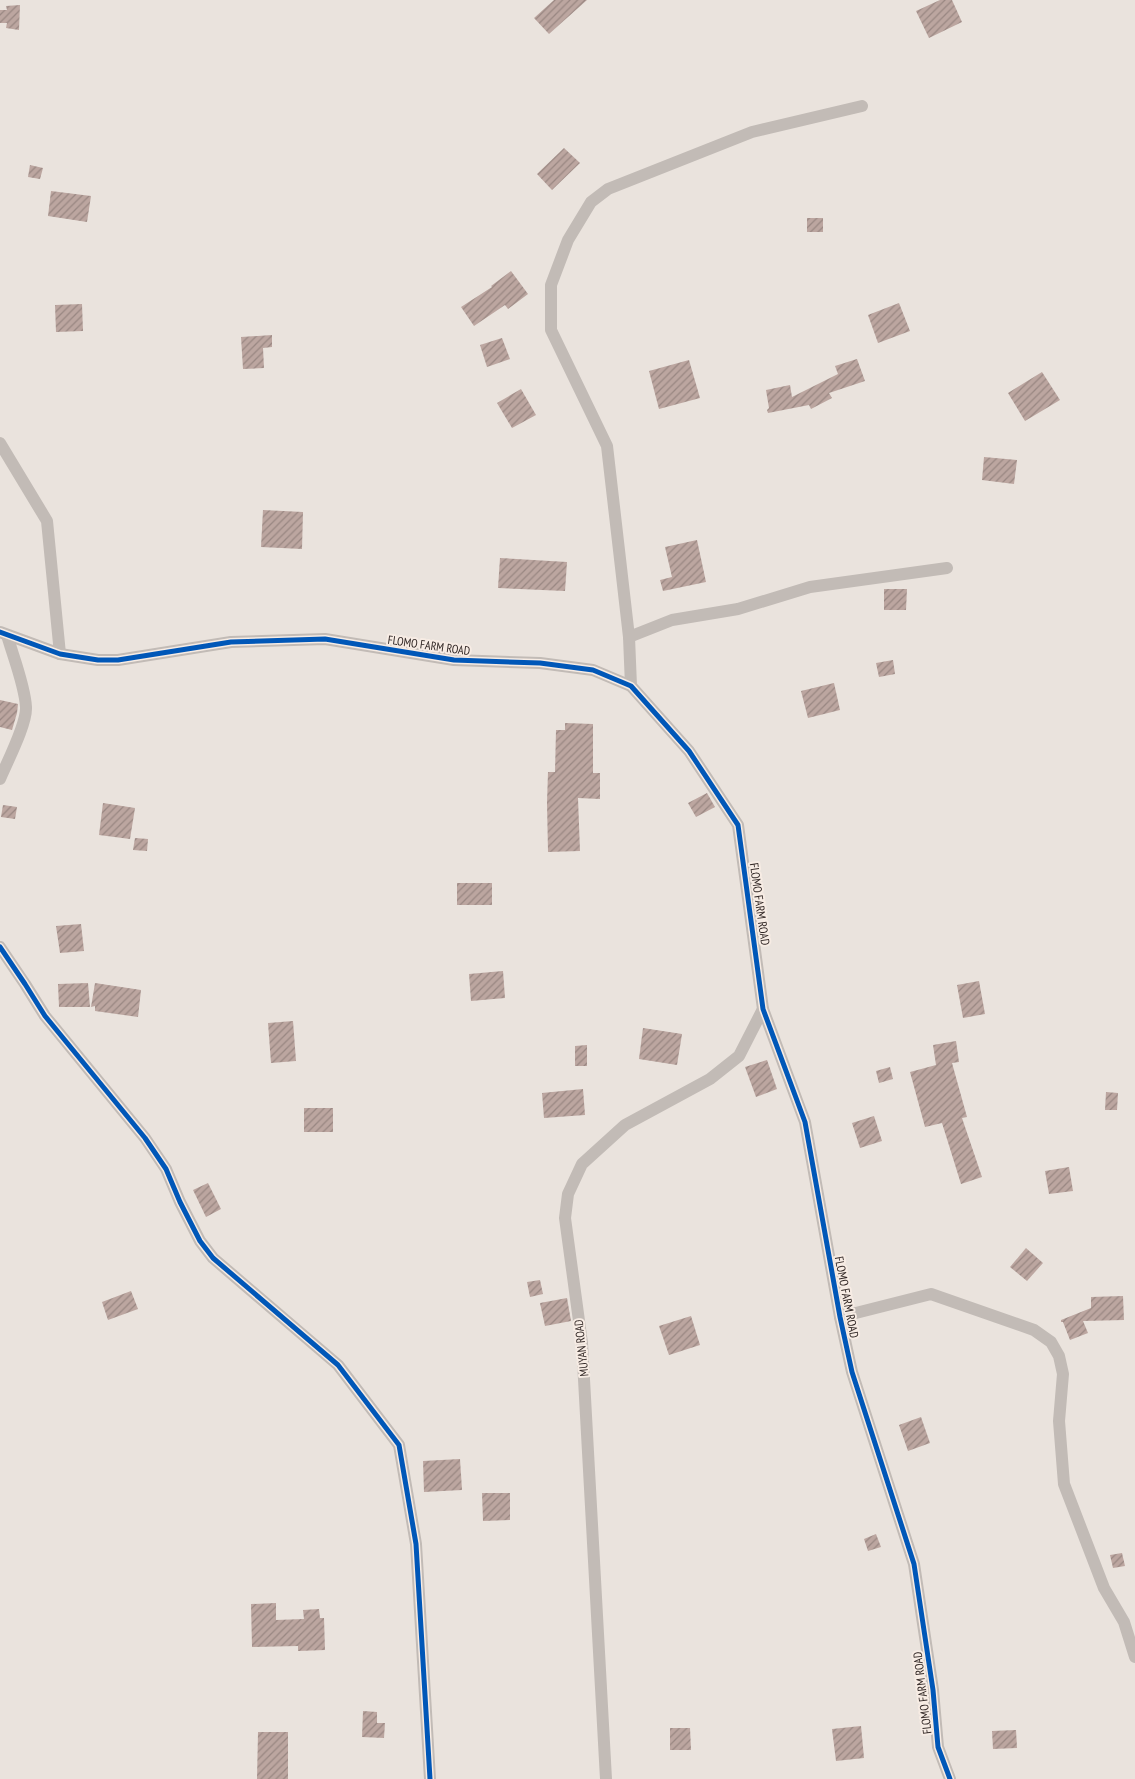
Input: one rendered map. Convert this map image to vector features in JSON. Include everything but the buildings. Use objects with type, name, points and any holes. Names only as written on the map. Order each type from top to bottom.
[{"type":"street","points":[[631,686],[629,637],[607,446],[551,330],[551,285],[568,240],[591,202],[608,189],[752,132],[862,106]]},
{"type":"street","points":[[0,443],[47,521],[60,654]]},
{"type":"street","points":[[629,637],[672,620],[738,609],[810,587],[947,568]]},
{"type":"street","points":[[0,779],[26,708],[25,697],[3,634]]},
{"type":"street","name":"FLOMO FARM ROAD","points":[[3,634],[60,654],[98,660],[118,660],[231,642],[325,639],[454,660],[540,663],[593,670],[631,686],[689,750],[738,825],[763,1009],[805,1122],[840,1317],[852,1372],[914,1564],[933,1690],[938,1747],[950,1779]]},
{"type":"street","points":[[0,947],[26,984],[45,1016],[145,1138],[166,1169],[200,1241],[213,1258],[338,1365],[399,1445],[416,1544],[430,1779]]},
{"type":"street","name":"MUYAN ROAD","points":[[606,1779],[582,1343],[565,1218],[568,1194],[582,1164],[625,1125],[710,1079],[739,1056],[763,1009]]},
{"type":"street","points":[[840,1317],[931,1294],[1034,1330],[1051,1342],[1059,1356],[1063,1374],[1059,1420],[1064,1484],[1104,1588],[1124,1622],[1135,1657]]},
{"type":"cycle path","points":[[0,632],[60,654],[98,660],[118,660],[231,642],[325,639],[454,660],[540,663],[593,670],[631,686],[689,751],[738,825],[763,1009],[805,1122],[840,1317],[852,1372],[914,1564],[933,1690],[938,1747],[950,1779]]},
{"type":"cycle path","points":[[0,947],[45,1016],[145,1138],[166,1169],[200,1241],[213,1258],[338,1365],[399,1445],[416,1544],[430,1779]]}]
